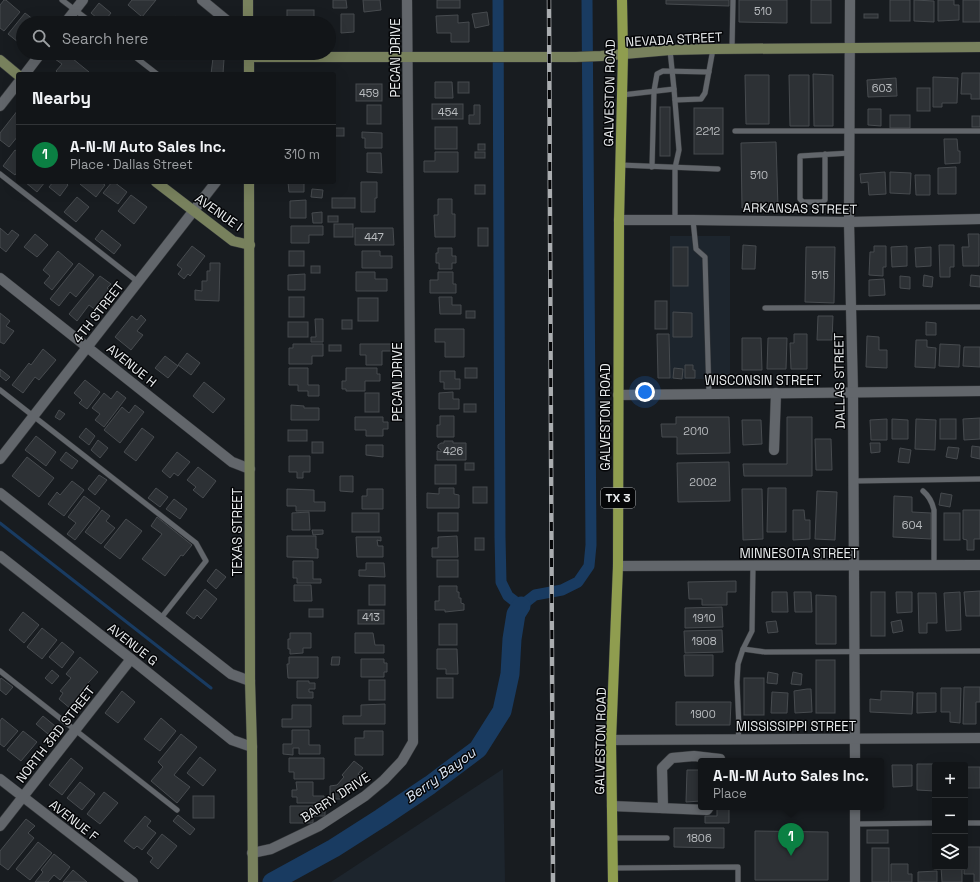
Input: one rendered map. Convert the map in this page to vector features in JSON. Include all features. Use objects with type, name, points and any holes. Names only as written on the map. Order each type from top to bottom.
[{"type":"main road","name":"GALVESTON ROAD","points":[[613,882],[611,740],[618,566],[619,220],[623,54],[622,0]]},
{"type":"street","points":[[70,16],[83,0]]},
{"type":"street","points":[[202,0],[221,16]]},
{"type":"street","points":[[248,0],[248,16]]},
{"type":"street","name":"PECAN DRIVE","points":[[402,761],[412,742],[407,0]]},
{"type":"street","name":"DALLAS STREET","points":[[850,0],[851,48],[849,222],[853,393],[855,758]]},
{"type":"street","name":"NEVADA STREET","points":[[336,56],[576,57],[713,48],[980,47]]},
{"type":"street","points":[[0,60],[16,72]]},
{"type":"street","points":[[27,72],[36,60]]},
{"type":"street","points":[[249,60],[249,72]]},
{"type":"street","points":[[0,106],[16,86]]},
{"type":"street","name":"AVENUE I","points":[[159,184],[233,241],[250,245]]},
{"type":"street","name":"4TH STREET","points":[[0,459],[214,184]]},
{"type":"street","name":"TEXAS STREET","points":[[249,184],[250,681],[253,879]]},
{"type":"street","name":"ARKANSAS STREET","points":[[619,220],[849,222],[980,220]]},
{"type":"street","name":"AVENUE H","points":[[0,278],[88,346],[232,462],[250,469]]},
{"type":"street","name":"WISCONSIN STREET","points":[[618,394],[980,391]]},
{"type":"street","points":[[774,450],[776,393]]},
{"type":"street","points":[[0,493],[231,674],[250,681]]},
{"type":"street","name":"AVENUE G","points":[[0,556],[131,658],[232,740],[252,747]]},
{"type":"street","name":"MINNESOTA STREET","points":[[618,566],[980,565]]},
{"type":"street","name":"NORTH 3RD STREET","points":[[0,826],[131,658]]},
{"type":"street","name":"MISSISSIPPI STREET","points":[[611,740],[980,738]]},
{"type":"street","points":[[663,808],[662,768],[672,758],[674,739]]},
{"type":"street","points":[[672,758],[694,756],[720,758]]},
{"type":"street","name":"BARRY DRIVE","points":[[252,853],[271,849],[319,826],[365,796],[384,780],[402,761]]},
{"type":"street","name":"AVENUE F","points":[[0,779],[133,882]]},
{"type":"street","points":[[612,806],[698,810]]},
{"type":"street","points":[[855,810],[855,882]]},
{"type":"lane","points":[[62,0],[83,16]]},
{"type":"lane","points":[[732,48],[733,0]]},
{"type":"lane","points":[[675,100],[701,99],[705,93],[713,48]]},
{"type":"lane","points":[[670,50],[679,150],[675,168],[675,220]]},
{"type":"lane","points":[[139,60],[154,72]]},
{"type":"lane","points":[[652,167],[654,91],[657,74],[663,71],[673,70],[709,72]]},
{"type":"lane","points":[[622,94],[674,89]]},
{"type":"lane","points":[[735,131],[980,131]]},
{"type":"lane","points":[[825,154],[825,200],[822,202],[803,202],[800,199],[800,156],[825,154],[850,152]]},
{"type":"lane","points":[[620,165],[718,169]]},
{"type":"lane","points":[[0,174],[138,282]]},
{"type":"lane","points":[[693,220],[696,250],[706,257],[709,394]]},
{"type":"lane","points":[[765,308],[980,307]]},
{"type":"lane","points":[[0,390],[196,543],[206,561],[161,618]]},
{"type":"lane","points":[[853,481],[980,479]]},
{"type":"lane","points":[[923,490],[929,496],[934,510],[934,566]]},
{"type":"lane","points":[[738,739],[738,664],[743,649],[752,631],[753,566]]},
{"type":"lane","points":[[743,649],[765,652],[980,651]]},
{"type":"lane","points":[[0,671],[177,810]]},
{"type":"lane","points":[[855,824],[932,823]]},
{"type":"lane","points":[[968,823],[980,823]]},
{"type":"lane","points":[[612,838],[667,838]]},
{"type":"lane","points":[[612,868],[738,867],[738,882]]},
{"type":"shaded area","points":[[670,236],[730,236],[730,379],[670,379]]},
{"type":"shaded area","points":[[503,769],[505,882],[331,882]]},
{"type":"building","points":[[4,0],[6,0],[20,12],[4,31],[0,28],[0,5]]},
{"type":"building","points":[[132,0],[156,0],[143,16],[128,5]]},
{"type":"building","points":[[333,0],[346,0],[347,8],[333,8]]},
{"type":"building","points":[[363,0],[380,0],[381,10],[364,12]]},
{"type":"building","points":[[437,0],[460,0],[460,8],[437,8]]},
{"type":"building","points":[[666,0],[729,0],[729,6],[666,4]]},
{"type":"building","points":[[739,0],[787,0],[787,23],[739,22]]},
{"type":"building","points":[[811,0],[831,0],[831,23],[811,23]]},
{"type":"building","points":[[890,0],[910,0],[910,21],[890,21]]},
{"type":"building","points":[[914,0],[934,1],[934,22],[914,21]]},
{"type":"building","points":[[938,0],[954,0],[954,5],[959,5],[959,20],[938,21]]},
{"type":"building","points":[[963,0],[980,0],[980,22],[963,22]]},
{"type":"building","points":[[99,3],[111,13],[109,16],[95,16],[91,13]]},
{"type":"building","points":[[287,10],[314,10],[314,16],[287,16]]},
{"type":"building","points":[[487,12],[489,25],[475,28],[472,14]]},
{"type":"building","points":[[341,14],[354,14],[354,32],[341,33]]},
{"type":"building","points":[[864,14],[878,14],[878,18],[864,18]]},
{"type":"building","points":[[458,15],[458,23],[469,22],[469,42],[451,42],[451,33],[437,33],[436,16]]},
{"type":"building","points":[[16,24],[16,40],[8,34]]},
{"type":"building","points":[[56,60],[74,60],[89,72],[57,72],[56,71],[62,64]]},
{"type":"building","points":[[213,60],[224,60],[223,72],[211,72]]},
{"type":"building","points":[[962,73],[980,73],[980,99],[971,99],[971,94],[961,94]]},
{"type":"building","points":[[813,74],[833,75],[833,126],[814,126]]},
{"type":"building","points":[[745,75],[769,75],[769,124],[746,124]]},
{"type":"building","points":[[789,75],[809,75],[809,126],[790,126]]},
{"type":"building","points":[[933,77],[958,78],[957,103],[942,103],[942,107],[933,107]]},
{"type":"building","points":[[896,78],[897,96],[868,97],[867,80]]},
{"type":"building","points":[[435,82],[452,82],[453,98],[435,98]]},
{"type":"building","points":[[458,82],[469,82],[469,93],[458,93]]},
{"type":"building","points":[[356,84],[382,84],[382,101],[356,101]]},
{"type":"building","points":[[917,88],[930,88],[930,111],[917,111]]},
{"type":"building","points":[[432,104],[463,104],[463,119],[432,119]]},
{"type":"building","points":[[367,105],[381,105],[381,124],[367,124]]},
{"type":"building","points":[[474,105],[480,105],[480,124],[469,124],[469,115],[474,115]]},
{"type":"building","points":[[660,107],[670,107],[670,156],[660,156]]},
{"type":"building","points":[[694,108],[723,108],[723,154],[694,154]]},
{"type":"building","points":[[868,109],[881,109],[881,126],[868,125]]},
{"type":"building","points":[[16,113],[16,138],[9,147],[0,140],[0,133]]},
{"type":"building","points":[[890,115],[910,115],[910,128],[890,128]]},
{"type":"building","points":[[972,116],[980,116],[980,127],[972,127]]},
{"type":"building","points":[[435,127],[457,127],[457,149],[435,149]]},
{"type":"building","points":[[336,128],[344,128],[344,136],[336,136]]},
{"type":"building","points":[[362,132],[382,133],[382,148],[365,148],[365,138],[362,138]]},
{"type":"building","points":[[944,139],[957,139],[958,151],[960,151],[960,163],[945,164]]},
{"type":"building","points":[[776,142],[778,207],[742,208],[741,143]]},
{"type":"building","points":[[478,144],[485,144],[485,150],[478,150]]},
{"type":"building","points":[[15,150],[16,151],[15,175],[3,166]]},
{"type":"building","points":[[435,152],[458,152],[458,172],[424,172],[424,161],[435,161]]},
{"type":"building","points":[[475,152],[485,152],[485,158],[475,158]]},
{"type":"building","points":[[367,153],[381,153],[382,173],[367,172]]},
{"type":"building","points":[[956,167],[956,194],[938,194],[938,168]]},
{"type":"building","points":[[885,172],[886,194],[869,195],[868,182],[861,183],[860,174]]},
{"type":"building","points":[[890,172],[911,173],[910,194],[890,193]]},
{"type":"building","points":[[915,175],[930,175],[930,195],[916,195]]},
{"type":"building","points":[[361,182],[377,182],[375,212],[361,212]]},
{"type":"building","points":[[27,184],[43,184],[37,192]]},
{"type":"building","points":[[51,184],[68,185],[60,196],[49,187]]},
{"type":"building","points":[[80,184],[105,185],[96,197]]},
{"type":"building","points":[[110,184],[117,184],[127,192],[118,204],[103,193]]},
{"type":"building","points":[[288,184],[304,184],[304,192],[289,192]]},
{"type":"building","points":[[475,185],[485,185],[485,194],[475,194]]},
{"type":"building","points":[[312,189],[323,190],[322,198],[311,197]]},
{"type":"building","points":[[131,195],[147,207],[134,224],[118,211]]},
{"type":"building","points":[[77,197],[89,207],[76,222],[64,212]]},
{"type":"building","points":[[332,198],[355,198],[355,208],[332,208]]},
{"type":"building","points":[[438,199],[452,199],[452,214],[455,214],[455,237],[435,237],[434,215],[438,215]]},
{"type":"building","points":[[306,200],[306,218],[290,218],[290,201]]},
{"type":"building","points":[[322,212],[322,223],[313,223],[312,213]]},
{"type":"building","points":[[328,216],[338,216],[338,222],[328,222]]},
{"type":"building","points":[[334,224],[353,224],[353,237],[334,237]]},
{"type":"building","points":[[291,226],[323,226],[323,235],[309,235],[309,243],[291,243]]},
{"type":"building","points":[[0,228],[8,235],[12,230],[19,235],[6,252],[0,247]]},
{"type":"building","points":[[355,228],[393,228],[394,245],[355,245]]},
{"type":"building","points":[[478,228],[488,228],[488,246],[478,246]]},
{"type":"building","points":[[102,230],[121,245],[114,254],[95,239]]},
{"type":"building","points":[[35,234],[48,245],[37,257],[24,247]]},
{"type":"building","points":[[968,234],[979,234],[979,266],[963,266],[962,247],[969,247]]},
{"type":"building","points":[[743,245],[756,246],[755,269],[742,269]]},
{"type":"building","points":[[939,245],[954,245],[954,267],[950,267],[950,277],[940,277]]},
{"type":"building","points":[[192,246],[205,256],[190,276],[188,274],[184,279],[178,274],[182,269],[177,265]]},
{"type":"building","points":[[874,246],[886,246],[886,267],[883,267],[883,276],[869,275],[870,252],[874,252]]},
{"type":"building","points":[[907,246],[907,266],[892,267],[891,247]]},
{"type":"building","points":[[673,247],[688,247],[688,286],[673,286]]},
{"type":"building","points":[[806,247],[835,247],[834,303],[805,302]]},
{"type":"building","points":[[931,247],[931,266],[916,267],[915,248]]},
{"type":"building","points":[[438,248],[452,248],[452,256],[456,256],[456,263],[452,263],[452,269],[439,269],[439,263],[436,263],[436,253],[438,253]]},
{"type":"building","points":[[58,251],[73,264],[52,290],[44,283],[50,276],[43,270]]},
{"type":"building","points":[[289,251],[304,251],[304,266],[289,266]]},
{"type":"building","points":[[362,251],[380,251],[380,256],[392,256],[392,268],[362,268]]},
{"type":"building","points":[[79,263],[94,275],[76,297],[70,292],[59,306],[50,299]]},
{"type":"building","points":[[210,263],[220,263],[219,301],[195,300],[195,290],[202,291],[202,281],[207,281],[207,271],[210,271]]},
{"type":"building","points":[[311,266],[320,266],[320,273],[311,273]]},
{"type":"building","points":[[356,272],[375,272],[375,279],[387,279],[387,291],[356,291]]},
{"type":"building","points":[[438,272],[453,272],[453,284],[456,284],[456,293],[430,293],[430,280],[438,280]]},
{"type":"building","points":[[305,274],[305,290],[288,290],[288,275]]},
{"type":"building","points":[[924,275],[933,277],[932,287],[923,286]]},
{"type":"building","points":[[971,275],[980,276],[980,287],[970,286]]},
{"type":"building","points":[[100,276],[111,284],[107,288],[112,292],[97,311],[89,305],[77,321],[69,314]]},
{"type":"building","points":[[900,276],[910,277],[910,289],[900,288]]},
{"type":"building","points":[[884,279],[885,295],[869,296],[869,280]]},
{"type":"building","points":[[289,297],[304,297],[304,317],[289,317]]},
{"type":"building","points":[[439,297],[452,297],[452,305],[461,305],[461,314],[440,314]]},
{"type":"building","points":[[358,298],[378,298],[378,321],[358,321]]},
{"type":"building","points":[[655,301],[667,301],[667,329],[655,329]]},
{"type":"building","points":[[466,311],[475,311],[475,318],[466,318]]},
{"type":"building","points":[[673,312],[692,313],[692,337],[673,337]]},
{"type":"building","points":[[0,313],[10,321],[6,326],[14,331],[4,344],[0,342]]},
{"type":"building","points":[[141,315],[146,320],[137,331],[143,335],[131,350],[115,337],[132,316],[137,320]]},
{"type":"building","points":[[818,316],[833,316],[832,340],[817,340]]},
{"type":"building","points":[[315,319],[323,319],[323,342],[311,342],[311,337],[316,337]]},
{"type":"building","points":[[342,320],[352,320],[352,329],[342,329]]},
{"type":"building","points":[[288,322],[308,322],[308,337],[288,337]]},
{"type":"building","points":[[926,322],[936,323],[936,335],[926,335]]},
{"type":"building","points":[[435,329],[464,329],[464,357],[445,357],[445,342],[435,342]]},
{"type":"building","points":[[657,334],[669,334],[670,378],[658,378]]},
{"type":"building","points":[[794,334],[807,334],[807,369],[791,369],[790,343],[794,343]]},
{"type":"building","points":[[867,336],[879,337],[879,350],[887,350],[887,368],[866,367]]},
{"type":"building","points":[[742,338],[761,338],[762,370],[742,370]]},
{"type":"building","points":[[768,338],[787,338],[786,369],[767,369]]},
{"type":"building","points":[[916,340],[927,340],[927,347],[936,348],[935,368],[915,367]]},
{"type":"building","points":[[293,344],[323,344],[323,356],[312,356],[312,364],[289,364],[289,348],[293,348]]},
{"type":"building","points":[[360,344],[391,344],[391,351],[382,351],[382,365],[366,365],[366,355],[360,355]]},
{"type":"building","points":[[940,344],[960,345],[959,367],[939,366]]},
{"type":"building","points":[[329,345],[341,345],[341,351],[329,351]]},
{"type":"building","points":[[964,347],[980,347],[980,367],[963,366]]},
{"type":"building","points":[[43,349],[56,360],[39,380],[35,377],[23,393],[12,385],[29,363],[31,365]]},
{"type":"building","points":[[187,353],[200,363],[191,375],[178,365]]},
{"type":"building","points":[[165,356],[178,366],[168,378],[155,368]]},
{"type":"building","points":[[685,365],[693,365],[693,370],[695,370],[695,378],[685,378]]},
{"type":"building","points":[[289,368],[308,368],[308,385],[319,385],[319,396],[308,396],[308,391],[298,391],[298,385],[289,385]]},
{"type":"building","points":[[346,368],[377,368],[377,374],[380,374],[380,381],[365,381],[365,391],[346,391],[346,389],[342,389],[342,381],[346,381]]},
{"type":"building","points":[[465,368],[477,368],[477,378],[465,378]]},
{"type":"building","points":[[674,368],[683,369],[682,379],[673,378]]},
{"type":"building","points":[[0,369],[10,377],[6,381],[0,376]]},
{"type":"building","points":[[440,371],[455,371],[455,379],[460,379],[460,389],[444,389],[444,382],[440,382]]},
{"type":"building","points":[[85,380],[100,392],[87,409],[79,403],[82,400],[74,393]]},
{"type":"building","points":[[204,382],[225,399],[213,413],[193,396]]},
{"type":"building","points":[[117,391],[126,398],[104,427],[95,420],[100,414],[92,408],[104,393],[111,399]]},
{"type":"building","points":[[453,392],[453,399],[459,399],[459,409],[439,409],[439,393]]},
{"type":"building","points":[[365,393],[379,393],[379,412],[365,412]]},
{"type":"building","points":[[464,404],[476,404],[476,412],[464,412]]},
{"type":"building","points":[[135,405],[144,412],[120,443],[104,430],[122,407],[129,413]]},
{"type":"building","points":[[291,405],[304,406],[304,408],[319,408],[319,420],[291,420]]},
{"type":"building","points":[[59,410],[65,414],[60,420],[55,417]]},
{"type":"building","points":[[440,416],[454,416],[454,437],[437,437],[437,425],[440,425]]},
{"type":"building","points":[[355,417],[383,417],[383,422],[388,422],[388,429],[383,429],[383,436],[366,436],[366,430],[355,430]]},
{"type":"building","points":[[676,417],[729,417],[730,453],[677,454],[677,437],[662,437],[661,424],[676,424]]},
{"type":"building","points":[[787,417],[812,417],[812,476],[744,476],[743,464],[787,464]]},
{"type":"building","points":[[980,418],[980,439],[964,440],[963,419]]},
{"type":"building","points":[[887,419],[887,440],[871,440],[870,420]]},
{"type":"building","points":[[892,419],[908,420],[908,439],[892,439]]},
{"type":"building","points":[[916,419],[936,420],[935,450],[915,449]]},
{"type":"building","points":[[940,419],[956,419],[956,439],[940,439]]},
{"type":"building","points":[[742,420],[761,420],[762,444],[743,445]]},
{"type":"building","points":[[86,428],[95,436],[89,445],[79,437]]},
{"type":"building","points":[[142,428],[154,437],[136,461],[124,452]]},
{"type":"building","points":[[288,430],[307,430],[307,441],[288,441]]},
{"type":"building","points":[[36,436],[56,452],[46,466],[25,450]]},
{"type":"building","points":[[815,439],[831,439],[832,470],[816,470]]},
{"type":"building","points":[[98,440],[108,448],[100,458],[91,450]]},
{"type":"building","points":[[444,441],[466,443],[466,460],[437,460],[437,451],[441,452],[438,445],[444,443]]},
{"type":"building","points":[[312,442],[323,442],[323,453],[312,453]]},
{"type":"building","points":[[870,443],[880,443],[880,452],[871,453]]},
{"type":"building","points":[[366,445],[383,445],[383,457],[366,455]]},
{"type":"building","points":[[972,446],[980,447],[980,459],[971,457]]},
{"type":"building","points":[[948,447],[959,448],[957,459],[946,457]]},
{"type":"building","points":[[900,448],[911,450],[909,463],[898,462]]},
{"type":"building","points":[[66,452],[78,461],[72,469],[60,460]]},
{"type":"building","points":[[177,452],[190,462],[178,476],[174,473],[170,478],[162,471]]},
{"type":"building","points":[[289,456],[310,456],[310,472],[303,472],[303,478],[297,478],[297,472],[289,472]]},
{"type":"building","points":[[27,457],[54,478],[39,497],[12,476]]},
{"type":"building","points":[[729,462],[730,501],[678,502],[677,463]]},
{"type":"building","points":[[465,463],[474,463],[474,470],[465,470]]},
{"type":"building","points":[[435,465],[456,465],[456,484],[435,484]]},
{"type":"building","points":[[198,467],[216,481],[203,498],[193,490],[196,487],[187,480]]},
{"type":"building","points":[[99,475],[107,480],[95,495],[88,489]]},
{"type":"building","points":[[340,476],[353,476],[353,492],[340,491]]},
{"type":"building","points":[[72,481],[84,490],[64,516],[48,504],[57,492],[60,495]]},
{"type":"building","points":[[473,487],[487,487],[487,503],[473,503]]},
{"type":"building","points":[[156,488],[168,497],[160,507],[148,498]]},
{"type":"building","points":[[439,488],[454,488],[454,494],[459,495],[459,508],[427,508],[427,493],[439,494]]},
{"type":"building","points":[[768,488],[786,488],[786,532],[767,532]]},
{"type":"building","points":[[287,489],[314,490],[314,502],[325,502],[325,511],[296,511],[296,506],[287,506]]},
{"type":"building","points":[[367,489],[383,489],[383,509],[362,509],[362,496],[367,496]]},
{"type":"building","points":[[742,489],[762,489],[763,539],[743,540]]},
{"type":"building","points":[[817,491],[837,492],[835,540],[815,539]]},
{"type":"building","points":[[941,493],[952,495],[950,507],[939,505]]},
{"type":"building","points":[[84,496],[100,508],[75,540],[67,534],[76,523],[68,517]]},
{"type":"building","points":[[894,496],[912,497],[912,512],[931,513],[931,539],[893,537]]},
{"type":"building","points":[[174,499],[187,509],[180,519],[166,509]]},
{"type":"building","points":[[102,510],[110,516],[106,521],[115,528],[101,544],[85,532]]},
{"type":"building","points":[[793,510],[804,510],[805,520],[810,520],[810,539],[793,540]]},
{"type":"building","points":[[963,510],[980,510],[980,539],[974,539],[974,550],[967,550],[967,540],[963,539]]},
{"type":"building","points":[[309,512],[310,530],[292,530],[292,513]]},
{"type":"building","points":[[352,513],[379,513],[379,532],[352,532]]},
{"type":"building","points":[[438,513],[458,513],[458,531],[438,531]]},
{"type":"building","points":[[944,513],[960,513],[960,540],[944,540]]},
{"type":"building","points":[[157,517],[192,545],[183,556],[181,555],[165,576],[142,559],[162,534],[151,526]]},
{"type":"building","points":[[126,519],[142,531],[120,559],[104,547]]},
{"type":"building","points":[[312,530],[323,530],[323,534],[313,535]]},
{"type":"building","points":[[287,536],[316,536],[318,558],[287,557]]},
{"type":"building","points":[[457,536],[458,557],[432,557],[432,548],[438,548],[438,537]]},
{"type":"building","points":[[356,537],[381,537],[381,541],[377,540],[378,546],[383,546],[383,557],[357,557]]},
{"type":"building","points":[[475,538],[484,538],[484,550],[475,550]]},
{"type":"building","points":[[834,547],[835,560],[816,560],[816,548]]},
{"type":"building","points":[[437,560],[458,560],[458,577],[437,577]]},
{"type":"building","points":[[293,561],[313,561],[313,579],[321,579],[321,583],[297,583],[297,578],[293,578]]},
{"type":"building","points":[[366,563],[384,563],[385,577],[359,576],[359,570],[366,570]]},
{"type":"building","points":[[216,569],[226,577],[216,589],[207,581]]},
{"type":"building","points":[[736,581],[736,592],[727,592],[727,605],[702,605],[702,599],[689,599],[688,582]]},
{"type":"building","points":[[294,585],[311,585],[312,601],[294,601]]},
{"type":"building","points":[[369,585],[385,585],[385,605],[369,605]]},
{"type":"building","points":[[439,586],[457,586],[459,598],[461,598],[461,603],[464,604],[464,610],[445,612],[445,610],[435,610],[435,601],[439,601]]},
{"type":"building","points":[[205,589],[217,599],[201,619],[197,615],[194,619],[186,613]]},
{"type":"building","points":[[980,591],[980,616],[966,616],[964,592]]},
{"type":"building","points":[[772,592],[787,592],[788,612],[772,612]]},
{"type":"building","points":[[794,592],[811,592],[812,612],[795,612]]},
{"type":"building","points":[[871,592],[885,592],[885,636],[871,636]]},
{"type":"building","points":[[896,592],[912,592],[912,612],[897,613]]},
{"type":"building","points":[[960,592],[961,630],[946,631],[944,593]]},
{"type":"building","points":[[918,593],[936,593],[937,623],[927,623],[927,633],[919,633]]},
{"type":"building","points":[[816,595],[836,596],[836,644],[816,644]]},
{"type":"building","points":[[722,607],[723,627],[685,628],[685,608]]},
{"type":"building","points":[[309,609],[323,609],[323,617],[309,617]]},
{"type":"building","points":[[358,610],[384,610],[384,624],[358,624]]},
{"type":"building","points":[[23,612],[39,625],[24,643],[9,630]]},
{"type":"building","points":[[901,620],[903,631],[893,633],[891,622]]},
{"type":"building","points":[[776,621],[778,632],[768,633],[766,622]]},
{"type":"building","points":[[439,624],[457,624],[457,645],[439,645]]},
{"type":"building","points":[[42,628],[57,640],[42,659],[27,647]]},
{"type":"building","points":[[722,630],[723,652],[685,653],[684,631]]},
{"type":"building","points":[[290,633],[311,633],[311,648],[303,648],[303,653],[290,654],[290,649],[288,649],[288,639],[290,639]]},
{"type":"building","points":[[355,633],[373,633],[375,645],[384,645],[384,653],[355,653]]},
{"type":"building","points":[[62,642],[74,652],[62,668],[49,657]]},
{"type":"building","points":[[437,649],[457,649],[458,674],[446,674],[446,669],[437,669]]},
{"type":"building","points":[[684,655],[713,655],[713,676],[685,676]]},
{"type":"building","points":[[80,657],[98,672],[80,692],[84,695],[71,709],[59,699],[63,693],[60,691],[71,678],[66,674]]},
{"type":"building","points":[[289,657],[318,657],[318,678],[288,678],[287,664],[289,664]]},
{"type":"building","points":[[332,657],[340,657],[339,665],[331,665]]},
{"type":"building","points":[[361,659],[384,659],[384,663],[387,663],[387,672],[384,672],[384,677],[361,677]]},
{"type":"building","points":[[816,660],[835,660],[835,713],[816,713]]},
{"type":"building","points":[[52,670],[59,676],[52,684],[45,678]]},
{"type":"building","points":[[768,672],[778,674],[777,684],[767,683]]},
{"type":"building","points":[[793,672],[802,674],[801,685],[791,684]]},
{"type":"building","points":[[1,678],[13,687],[6,695],[0,690]]},
{"type":"building","points":[[437,678],[453,678],[453,698],[437,698]]},
{"type":"building","points":[[744,678],[764,678],[764,715],[744,715]]},
{"type":"building","points":[[369,680],[385,680],[385,700],[369,700]]},
{"type":"building","points":[[297,681],[309,681],[309,683],[315,683],[315,689],[309,689],[309,692],[313,692],[313,698],[297,698]]},
{"type":"building","points":[[964,687],[980,687],[980,702],[976,702],[976,724],[963,724]]},
{"type":"building","points":[[941,688],[961,688],[960,723],[950,722],[950,712],[941,712]]},
{"type":"building","points":[[811,689],[812,712],[795,713],[794,691]]},
{"type":"building","points":[[122,691],[135,702],[118,723],[105,713]]},
{"type":"building","points":[[881,691],[913,692],[912,714],[870,712],[870,699],[881,700]]},
{"type":"building","points":[[772,692],[788,693],[787,713],[771,713]]},
{"type":"building","points":[[917,693],[936,693],[936,712],[917,713]]},
{"type":"building","points":[[676,702],[731,702],[730,725],[676,725]]},
{"type":"building","points":[[385,704],[385,724],[343,724],[343,716],[361,716],[361,705]]},
{"type":"building","points":[[292,705],[311,705],[311,727],[282,727],[282,719],[292,719]]},
{"type":"building","points":[[43,716],[55,726],[48,734],[36,724]]},
{"type":"building","points":[[2,718],[18,731],[4,747],[0,744],[0,721]]},
{"type":"building","points":[[161,718],[176,731],[160,751],[144,739]]},
{"type":"building","points":[[292,730],[309,730],[309,745],[320,745],[320,754],[299,754],[299,748],[293,748],[293,755],[283,754],[283,744],[292,744]]},
{"type":"building","points":[[23,731],[37,742],[21,761],[7,750]]},
{"type":"building","points":[[364,731],[383,731],[383,755],[355,755],[355,738],[364,738]]},
{"type":"building","points":[[181,734],[197,747],[174,775],[190,787],[177,803],[151,781],[163,767],[158,762]]},
{"type":"building","points":[[200,757],[216,770],[203,786],[187,773]]},
{"type":"building","points":[[71,758],[83,768],[62,795],[49,785]]},
{"type":"building","points":[[289,758],[324,758],[324,779],[294,779],[294,772],[289,772]]},
{"type":"building","points":[[354,761],[363,768],[358,774],[362,776],[347,794],[341,790],[342,799],[330,799],[330,786],[337,785],[344,777],[342,775]]},
{"type":"building","points":[[917,764],[932,764],[932,791],[917,790]]},
{"type":"building","points":[[892,765],[912,765],[912,786],[893,787]]},
{"type":"building","points":[[968,767],[980,767],[980,788],[968,788]]},
{"type":"building","points":[[687,770],[698,770],[698,801],[686,802]]},
{"type":"building","points":[[80,782],[95,794],[82,810],[67,798]]},
{"type":"building","points":[[296,782],[313,782],[313,796],[324,796],[324,803],[297,803],[297,797],[292,797],[292,790],[297,790]]},
{"type":"building","points":[[104,792],[118,803],[100,824],[87,814]]},
{"type":"building","points":[[193,796],[214,796],[214,818],[193,818]]},
{"type":"building","points":[[290,806],[325,806],[325,816],[313,816],[313,823],[290,823]]},
{"type":"building","points":[[717,810],[729,810],[729,823],[705,823],[705,816],[717,816]]},
{"type":"building","points":[[178,815],[195,829],[190,835],[173,821]]},
{"type":"building","points":[[145,816],[151,821],[147,826],[156,833],[142,850],[137,846],[134,849],[124,841]]},
{"type":"building","points":[[26,819],[35,826],[28,833],[34,838],[8,870],[0,864],[0,851]]},
{"type":"building","points":[[674,828],[724,828],[724,848],[674,847]]},
{"type":"building","points":[[867,830],[888,830],[888,843],[867,843]]},
{"type":"building","points":[[755,831],[828,832],[828,880],[755,880]]},
{"type":"building","points":[[162,834],[177,846],[158,869],[150,862],[153,858],[147,853]]},
{"type":"building","points":[[38,842],[52,853],[30,880],[16,869]]},
{"type":"building","points":[[968,847],[980,847],[980,882],[974,882],[974,874],[964,874],[964,870],[968,870]]},
{"type":"building","points":[[872,848],[889,848],[889,882],[872,882]]},
{"type":"building","points":[[54,854],[70,867],[60,880],[54,875],[48,882],[35,882],[43,872],[41,870]]},
{"type":"building","points":[[891,864],[908,864],[908,874],[912,874],[912,882],[891,882]]},
{"type":"building","points":[[73,870],[87,882],[63,882]]},
{"type":"building","points":[[941,870],[962,870],[962,882],[942,882]]},
{"type":"building","points":[[937,871],[937,882],[918,882],[918,872]]},
{"type":"waterway","points":[[498,0],[501,582],[508,596],[521,606],[535,595],[562,590],[578,582],[589,566],[591,545],[587,0]]},
{"type":"waterway","points":[[0,523],[211,688]]},
{"type":"waterway","name":"Berry Bayou","points":[[272,882],[334,848],[381,818],[430,785],[478,749],[502,711],[510,674],[512,639],[516,614],[521,606]]},
{"type":"railway","points":[[549,0],[553,882]]},
{"type":"place","name":"A-N-M Auto Sales Inc.","points":[[791,856]]}]
